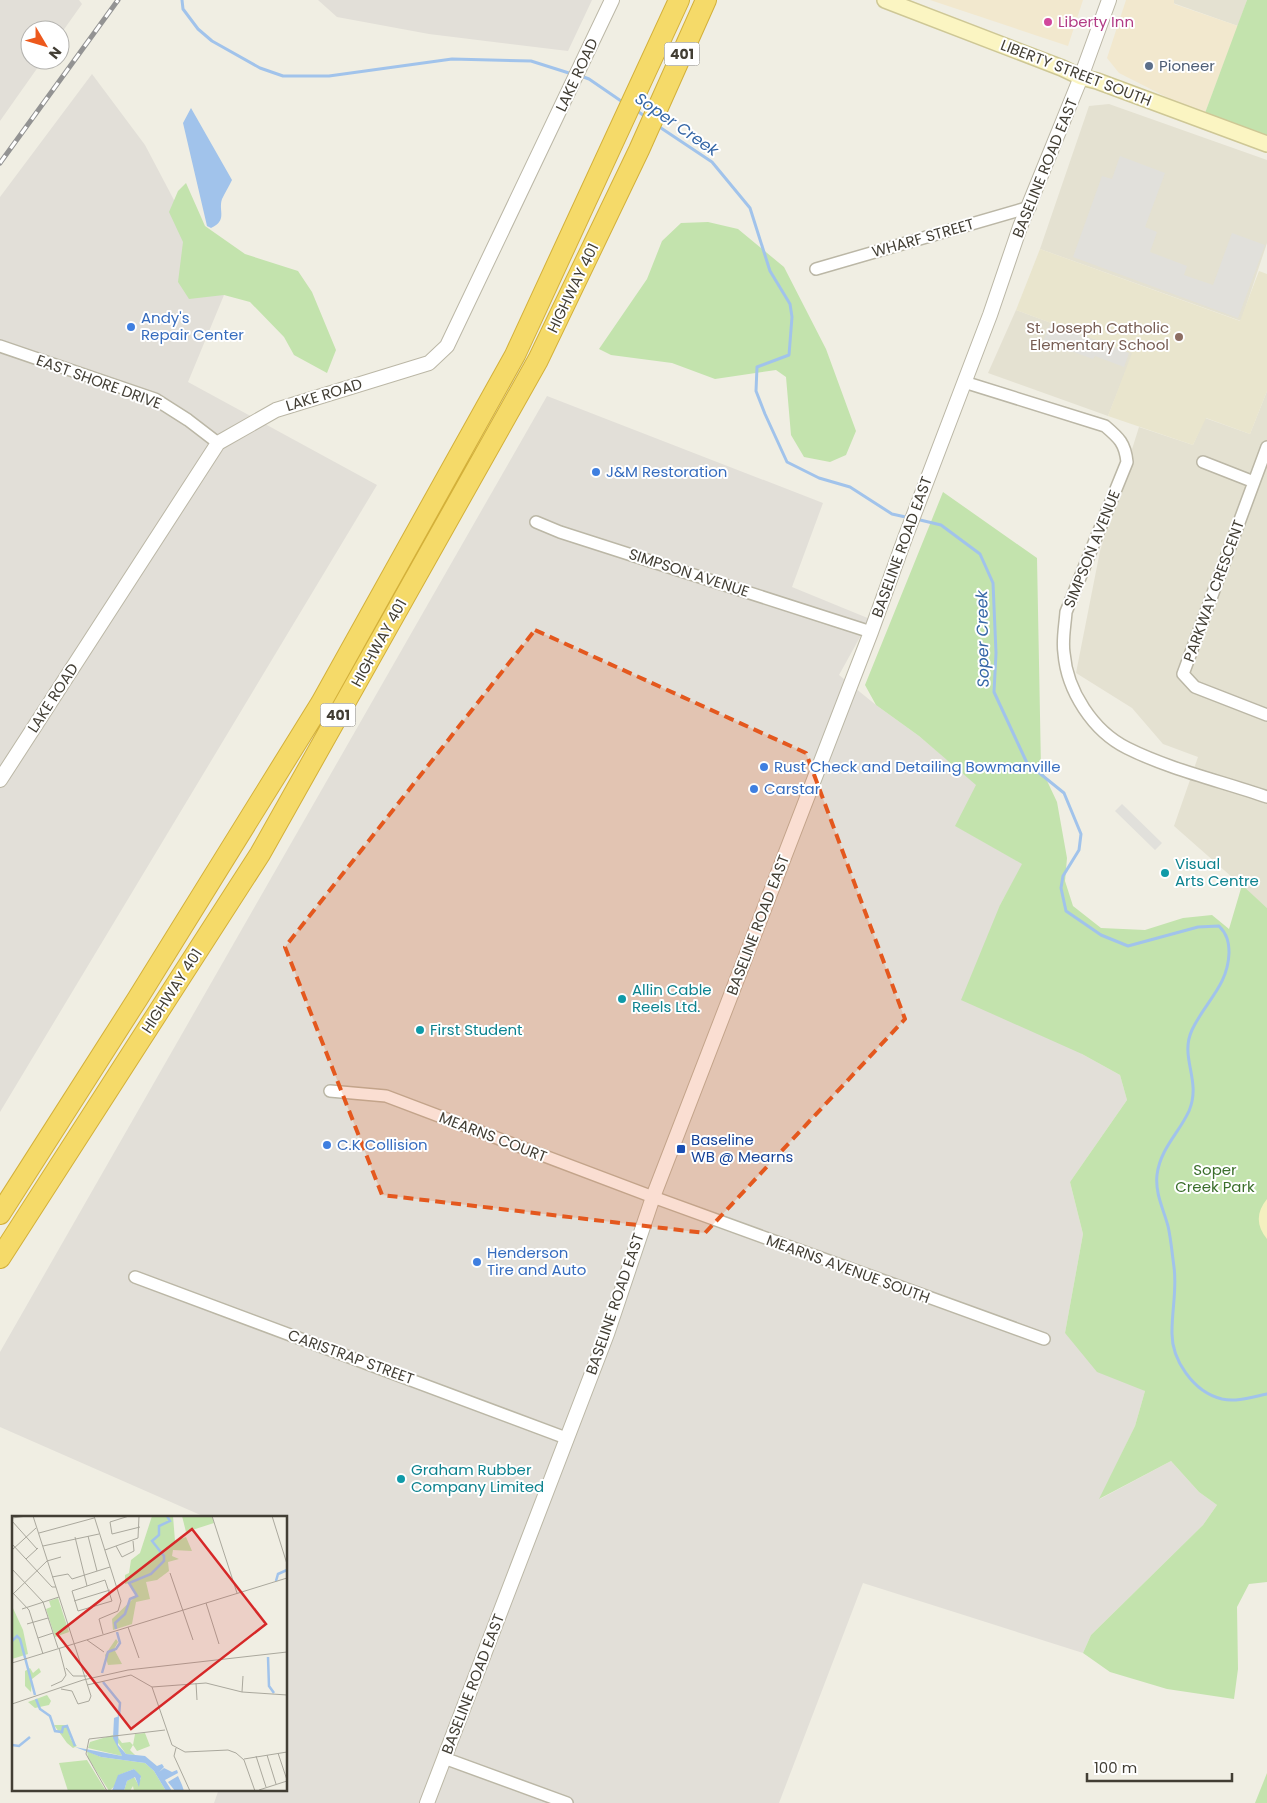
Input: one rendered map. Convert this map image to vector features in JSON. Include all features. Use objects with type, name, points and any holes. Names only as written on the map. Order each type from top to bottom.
[{"type":"highway","points":[[644,75],[670,0]]},
{"type":"highway","name":"HIGHWAY 401","points":[[0,1214],[138,998],[321,703],[515,355],[679,0]]},
{"type":"highway","name":"HIGHWAY 401","points":[[0,1258],[260,854],[538,360],[640,150],[706,0]]},
{"type":"highway","points":[[658,108],[678,81],[716,0]]},
{"type":"main road","name":"LIBERTY STREET SOUTH","points":[[885,0],[1081,77],[1097,81],[1267,144]]},
{"type":"street","name":"LAKE ROAD","points":[[0,780],[218,443],[276,410],[429,362],[447,346],[612,0]]},
{"type":"street","name":"BASELINE ROAD EAST","points":[[427,1803],[606,1334],[653,1197],[990,315],[1020,227],[1030,207],[1081,77],[1109,0]]},
{"type":"street","name":"WHARF STREET","points":[[816,269],[1030,207]]},
{"type":"street","name":"EAST SHORE DRIVE","points":[[0,346],[155,399],[188,420],[218,443]]},
{"type":"street","name":"SIMPSON AVENUE","points":[[964,382],[1105,426],[1117,436],[1125,447],[1127,462],[1066,612],[1064,654],[1070,680],[1078,700],[1088,714],[1110,737],[1126,747],[1180,769],[1267,796]]},
{"type":"street","name":"PARKWAY CRESCENT","points":[[1267,447],[1183,674],[1195,687],[1267,715]]},
{"type":"street","points":[[1203,462],[1254,482]]},
{"type":"street","name":"SIMPSON AVENUE","points":[[536,522],[569,535],[870,632]]},
{"type":"street","name":"MEARNS COURT","points":[[330,1091],[386,1096],[653,1197]]},
{"type":"street","name":"MEARNS AVENUE SOUTH","points":[[653,1197],[1044,1339]]},
{"type":"street","name":"CARISTRAP STREET","points":[[135,1277],[566,1438]]},
{"type":"street","points":[[444,1758],[567,1803]]},
{"type":"highlighted area","points":[[535,630],[806,753],[905,1019],[705,1233],[382,1195],[285,947]]},
{"type":"shaded area","points":[[0,0],[79,0],[82,4],[70,21],[20,20],[20,70],[36,70],[0,121]]},
{"type":"shaded area","points":[[318,0],[592,0],[568,51],[429,34],[337,17]]},
{"type":"shaded area","points":[[930,0],[1083,0],[1068,46]]},
{"type":"shaded area","points":[[1126,0],[1174,0],[1174,4],[1238,26],[1205,113],[1188,108],[1119,73],[1107,58]]},
{"type":"shaded area","points":[[1174,0],[1247,0],[1238,26],[1173,3]]},
{"type":"shaded area","points":[[92,74],[145,145],[224,295],[188,382],[377,485],[0,1112],[0,197]]},
{"type":"shaded area","points":[[1109,104],[1267,160],[1267,243],[1241,321],[1040,249],[1089,106]]},
{"type":"shaded area","points":[[1120,156],[1165,173],[1145,227],[1157,232],[1150,252],[1187,266],[1184,275],[1213,285],[1232,233],[1265,245],[1238,318],[1073,257],[1102,176],[1112,179]]},
{"type":"shaded area","name":"St. Joseph Catholic Elementary School","points":[[1040,249],[1240,321],[1259,271],[1267,274],[1267,391],[1250,434],[1206,418],[1193,445],[1108,416],[1132,353],[1016,310]]},
{"type":"shaded area","points":[[1016,310],[1133,353],[1108,416],[988,373]]},
{"type":"shaded area","points":[[1050,325],[1129,353],[1124,367],[1095,356],[1093,359],[1043,341]]},
{"type":"shaded area","points":[[1267,391],[1267,908],[1174,826],[1198,757],[1163,744],[1132,708],[1076,673],[1100,551],[1139,427],[1193,445],[1205,418],[1250,434]]},
{"type":"shaded area","points":[[547,396],[823,503],[792,587],[870,619],[839,675],[919,736],[977,785],[956,826],[1023,864],[1000,905],[1082,1054],[1120,1075],[1127,1100],[1070,1182],[1083,1234],[1065,1333],[1145,1391],[1135,1426],[1100,1499],[1171,1461],[1199,1492],[1217,1505],[1203,1525],[1091,1635],[1083,1653],[863,1583],[779,1803],[214,1803],[219,1790],[288,1790],[288,1516],[203,1516],[0,1427],[0,1352]]},
{"type":"shaded area","points":[[1122,804],[1162,843],[1155,850],[1115,811]]},
{"type":"green space","points":[[1247,0],[1267,0],[1267,136],[1205,113]]},
{"type":"green space","points":[[186,183],[205,226],[245,254],[298,271],[312,292],[336,350],[327,373],[294,355],[284,337],[250,302],[224,295],[189,299],[178,282],[183,242],[169,212],[178,191]]},
{"type":"green space","points":[[708,222],[738,229],[784,267],[826,349],[856,431],[846,455],[830,462],[804,457],[791,435],[786,377],[776,370],[715,379],[672,363],[611,355],[599,349],[647,279],[662,241],[681,223]]},
{"type":"green space","name":"Soper Creek Park","points":[[943,492],[1037,558],[1041,768],[1057,802],[1067,858],[1065,881],[1073,906],[1101,928],[1145,930],[1183,918],[1212,915],[1229,929],[1242,885],[1267,908],[1267,1582],[1249,1584],[1237,1607],[1238,1669],[1234,1699],[1167,1689],[1110,1672],[1083,1653],[1091,1635],[1203,1525],[1217,1505],[1199,1492],[1171,1461],[1099,1499],[1135,1426],[1145,1391],[1097,1372],[1065,1333],[1083,1234],[1070,1182],[1127,1100],[1120,1075],[1082,1054],[961,1000],[1000,905],[1022,864],[955,826],[976,785],[919,736],[876,705],[865,685]]},
{"type":"green space","points":[[1267,1773],[1267,1803],[1255,1803]]},
{"type":"sand","points":[[1267,1199],[1267,1239],[1259,1224],[1259,1214]]},
{"type":"water","points":[[191,108],[232,180],[222,199],[221,218],[211,228],[207,226],[183,123]]},
{"type":"waterway","name":"Soper Creek","points":[[182,0],[183,9],[198,29],[212,41],[260,68],[283,76],[329,76],[452,59],[531,61],[572,74]]},
{"type":"waterway","name":"Soper Creek","points":[[581,76],[589,79],[624,103]]},
{"type":"waterway","name":"Soper Creek","points":[[636,110],[647,118]]},
{"type":"waterway","name":"Soper Creek","points":[[658,126],[712,162],[750,208],[770,271],[790,304],[792,317],[789,355],[757,367],[756,391],[787,462],[819,478],[850,487],[892,514],[910,518]]},
{"type":"waterway","name":"Soper Creek","points":[[916,519],[941,525],[980,554],[993,583],[996,653],[994,692],[1027,763],[1064,793],[1081,834],[1079,850],[1063,876],[1061,888],[1066,911],[1101,935],[1128,946],[1198,927],[1219,926],[1227,938],[1229,953],[1225,975],[1197,1020],[1189,1040],[1188,1050],[1193,1089],[1189,1111],[1162,1157],[1157,1175],[1157,1188],[1168,1226],[1174,1267],[1172,1331],[1175,1352],[1180,1363],[1193,1382],[1211,1395],[1222,1399],[1239,1400],[1267,1394]]},
{"type":"railway","points":[[0,163],[118,0]]},
{"type":"place","name":"Liberty Inn","points":[[1048,22]]},
{"type":"place","name":"Pioneer","points":[[1149,66]]},
{"type":"place","name":"Andy's Repair Center","points":[[131,327]]},
{"type":"place","name":"St. Joseph Catholic Elementary School","points":[[1179,337]]},
{"type":"place","name":"J&M Restoration","points":[[596,472]]},
{"type":"place","name":"Rust Check and Detailing Bowmanville","points":[[764,767]]},
{"type":"place","name":"Carstar","points":[[754,789]]},
{"type":"place","name":"Visual Arts Centre","points":[[1165,873]]},
{"type":"place","name":"Allin Cable Reels Ltd.","points":[[622,999]]},
{"type":"place","name":"First Student","points":[[420,1030]]},
{"type":"place","name":"C.K Collision","points":[[327,1145]]},
{"type":"place","name":"Baseline WB @ Mearns","points":[[681,1149]]},
{"type":"place","name":"Henderson Tire and Auto","points":[[477,1262]]},
{"type":"place","name":"Graham Rubber Company Limited","points":[[401,1479]]}]
